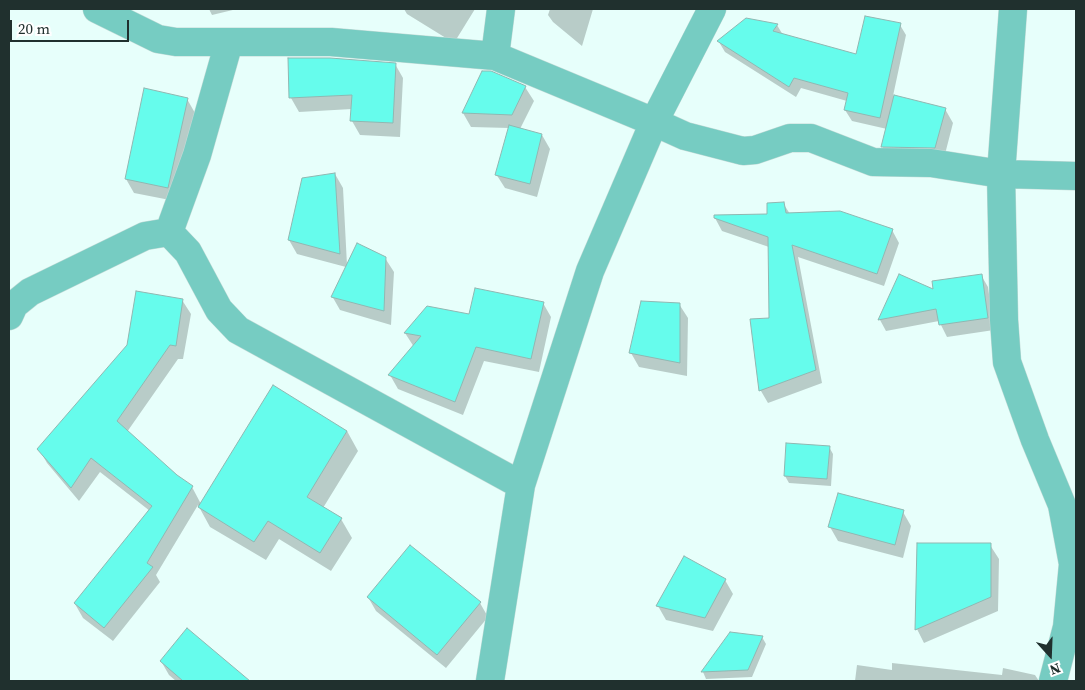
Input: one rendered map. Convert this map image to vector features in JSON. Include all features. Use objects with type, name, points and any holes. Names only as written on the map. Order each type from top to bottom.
[{"type":"street","points":[[97,9],[158,39],[176,42],[331,42],[495,56],[684,136],[743,151],[755,150],[790,138],[811,138],[873,162],[932,163],[1001,174],[1076,176]]},
{"type":"street","points":[[495,56],[501,9]]},
{"type":"street","points":[[490,681],[521,485],[590,271],[654,122],[712,9]]},
{"type":"street","points":[[1013,9],[1001,174],[1004,320],[1007,362],[1035,440],[1062,505],[1073,564],[1067,628],[1053,681]]},
{"type":"street","points":[[169,232],[197,155],[229,42]]},
{"type":"street","points":[[9,316],[14,305],[30,292],[144,236],[169,232]]},
{"type":"street","points":[[169,232],[188,252],[218,310],[238,330],[521,485]]},
{"type":"building","points":[[865,16],[901,23],[880,118],[844,110],[848,93],[794,78],[789,87],[717,41],[746,18],[778,24],[773,31],[856,54]]},
{"type":"building","points":[[288,58],[330,58],[396,63],[393,123],[350,121],[352,95],[289,98]]},
{"type":"building","points":[[482,71],[491,71],[526,86],[512,115],[462,113]]},
{"type":"building","points":[[144,88],[188,98],[168,188],[125,179]]},
{"type":"building","points":[[894,95],[946,108],[935,148],[881,147]]},
{"type":"building","points":[[509,125],[542,134],[530,184],[495,175]]},
{"type":"building","points":[[335,173],[340,254],[288,240],[302,178]]},
{"type":"building","points":[[784,202],[786,213],[840,211],[893,229],[877,274],[792,245],[816,370],[759,391],[750,319],[769,318],[768,237],[714,218],[714,215],[767,214],[767,203]]},
{"type":"building","points":[[357,243],[386,257],[384,311],[331,297]]},
{"type":"building","points":[[899,274],[933,289],[932,281],[982,274],[988,318],[939,325],[936,309],[878,320]]},
{"type":"building","points":[[475,288],[544,302],[531,359],[476,347],[455,402],[388,375],[421,336],[404,333],[427,306],[469,314]]},
{"type":"building","points":[[136,291],[183,299],[176,346],[170,345],[117,421],[177,475],[193,486],[147,563],[153,567],[104,628],[74,603],[152,506],[91,458],[71,488],[37,449],[127,345]]},
{"type":"building","points":[[641,301],[680,303],[680,363],[629,353]]},
{"type":"building","points":[[273,385],[347,431],[307,497],[342,518],[320,553],[268,521],[254,542],[198,507]]},
{"type":"building","points":[[786,443],[830,446],[827,479],[784,476]]},
{"type":"building","points":[[838,493],[904,510],[895,545],[828,527]]},
{"type":"building","points":[[917,543],[991,543],[991,597],[915,630]]},
{"type":"building","points":[[410,545],[481,602],[437,655],[367,597]]},
{"type":"building","points":[[684,556],[726,579],[705,618],[656,606]]},
{"type":"building","points":[[187,628],[250,681],[183,681],[160,661]]},
{"type":"building","points":[[730,632],[763,636],[748,670],[701,672]]}]
